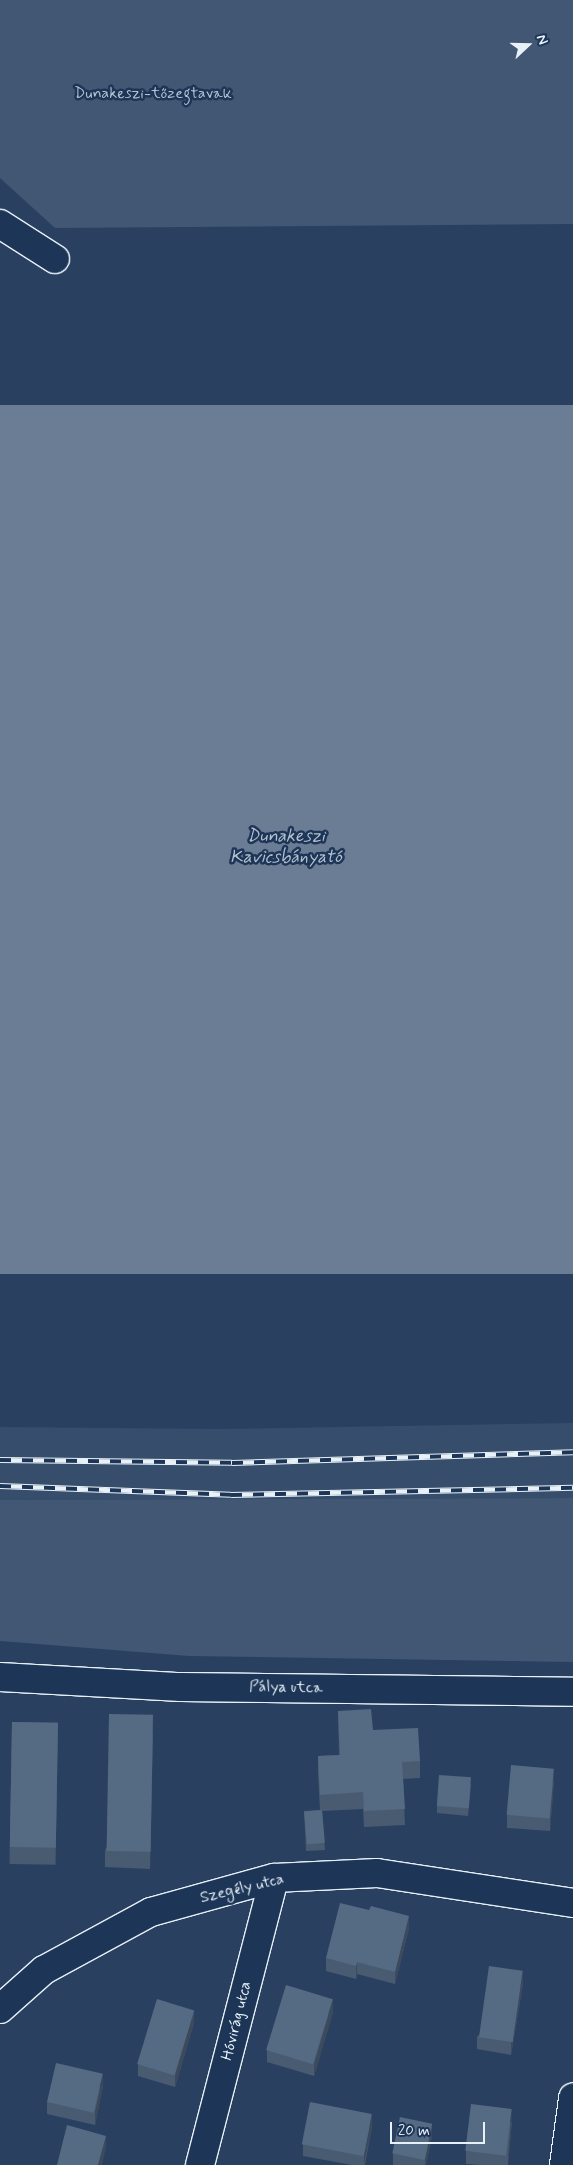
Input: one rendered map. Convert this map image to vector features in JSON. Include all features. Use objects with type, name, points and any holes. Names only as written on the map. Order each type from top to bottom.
[{"type":"street","points":[[3,224],[55,259]]},
{"type":"street","name":"Pálya utca","points":[[0,1677],[181,1687],[573,1692]]},
{"type":"street","name":"Szegély utca","points":[[0,2009],[44,1970],[151,1912],[274,1878],[377,1873],[573,1903]]},
{"type":"street","name":"Hóvirág utca","points":[[200,2165],[274,1878]]},
{"type":"street","points":[[564,2165],[573,2098]]},
{"type":"shaded area","points":[[573,1423],[573,1498],[0,1500],[0,1427],[220,1429]]},
{"type":"green space","name":"Dunakeszi-tőzegtavak","points":[[0,0],[573,0],[573,224],[55,228],[0,178]]},
{"type":"green space","points":[[573,1498],[573,1662],[189,1656],[0,1641],[0,1500]]},
{"type":"water","name":"Dunakeszi Kavicsbányató","points":[[0,405],[573,405],[573,1274],[0,1274]]},
{"type":"building","points":[[371,1709],[373,1730],[418,1728],[420,1761],[402,1762],[405,1809],[364,1811],[363,1792],[320,1795],[318,1756],[340,1755],[338,1711]]},
{"type":"building","points":[[109,1714],[153,1715],[151,1852],[107,1851]]},
{"type":"building","points":[[12,1722],[58,1723],[56,1848],[10,1847]]},
{"type":"building","points":[[511,1765],[554,1769],[549,1819],[507,1815]]},
{"type":"building","points":[[439,1775],[471,1777],[469,1808],[437,1806]]},
{"type":"building","points":[[322,1810],[325,1843],[307,1844],[304,1812]]},
{"type":"building","points":[[340,1903],[369,1910],[371,1906],[409,1916],[395,1972],[357,1962],[356,1966],[326,1958]]},
{"type":"building","points":[[489,1966],[523,1971],[513,2042],[479,2037]]},
{"type":"building","points":[[286,1985],[333,1999],[313,2064],[266,2050]]},
{"type":"building","points":[[157,1999],[194,2010],[174,2075],[137,2064]]},
{"type":"building","points":[[56,2063],[103,2074],[94,2113],[47,2102]]},
{"type":"building","points":[[310,2102],[372,2114],[364,2156],[302,2144]]},
{"type":"building","points":[[471,2104],[512,2109],[506,2156],[465,2151]]},
{"type":"building","points":[[400,2117],[432,2124],[425,2160],[392,2153]]},
{"type":"building","points":[[67,2125],[106,2136],[98,2165],[57,2165]]},
{"type":"railway","points":[[0,1460],[232,1463],[573,1452]]},
{"type":"railway","points":[[0,1486],[231,1495],[573,1488]]}]
